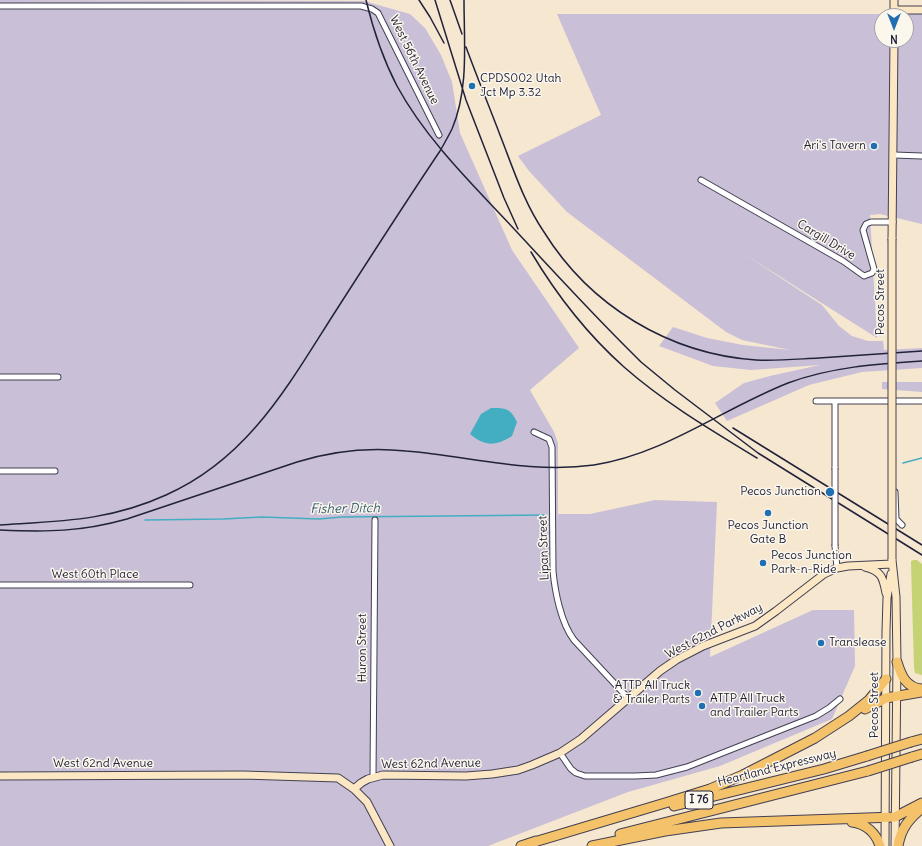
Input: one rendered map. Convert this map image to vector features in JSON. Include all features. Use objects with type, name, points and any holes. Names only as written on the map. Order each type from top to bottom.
[{"type":"highway","points":[[897,662],[901,675],[905,680],[913,687],[922,689]]},
{"type":"highway","points":[[531,843],[672,801],[723,784],[743,775],[815,738],[849,716],[869,700],[886,679]]},
{"type":"highway","points":[[849,716],[886,698],[922,692]]},
{"type":"highway","name":"Heartland Expressway","points":[[521,846],[824,769],[922,739]]},
{"type":"highway","name":"I 76","points":[[582,846],[617,835],[868,771],[922,754]]},
{"type":"highway","points":[[592,846],[665,831],[716,823],[895,817],[922,803]]},
{"type":"highway","points":[[896,846],[905,824],[922,808]]},
{"type":"highway","points":[[829,819],[855,822],[865,826],[876,837],[880,846]]},
{"type":"main road","name":"Pecos Street","points":[[894,48],[892,239],[892,561],[896,597],[897,662],[896,846]]},
{"type":"main road","name":"Pecos Street","points":[[885,846],[887,598],[892,561]]},
{"type":"main road","name":"West 62nd Parkway","points":[[560,753],[593,730],[660,671],[676,660],[703,646],[755,626],[818,578],[837,568],[892,561]]},
{"type":"main road","points":[[856,565],[878,572],[884,583],[887,598]]},
{"type":"main road","name":"West 62nd Avenue","points":[[0,776],[242,775],[329,777],[338,778],[354,789],[361,783],[373,777],[392,774],[466,776],[518,770],[560,753]]},
{"type":"main road","points":[[354,789],[371,809],[390,846]]},
{"type":"street","name":"West 56th Avenue","points":[[0,6],[361,6],[372,9],[378,13],[439,135]]},
{"type":"street","points":[[894,156],[922,156]]},
{"type":"street","name":"Cargill Drive","points":[[701,180],[843,261],[864,276],[872,273],[874,269],[863,230],[866,224],[871,222],[893,222]]},
{"type":"street","points":[[0,377],[58,377]]},
{"type":"street","points":[[816,401],[922,401]]},
{"type":"street","points":[[835,401],[835,546],[837,568]]},
{"type":"street","points":[[894,401],[896,519],[902,525]]},
{"type":"street","name":"Lipan Street","points":[[534,432],[549,439],[552,447],[553,571],[567,630],[574,640],[628,698]]},
{"type":"street","points":[[0,470],[55,471]]},
{"type":"street","name":"Huron Street","points":[[373,777],[375,520]]},
{"type":"street","name":"West 60th Place","points":[[0,585],[190,585]]},
{"type":"street","points":[[560,753],[574,771],[584,776],[635,776],[666,773],[702,761],[816,716],[829,708],[840,698]]},
{"type":"shaded area","points":[[0,0],[364,1],[410,14],[425,28],[441,55],[452,82],[460,133],[512,250],[579,348],[530,390],[554,432],[558,443],[558,514],[590,514],[655,500],[717,502],[710,657],[813,610],[854,610],[855,666],[832,719],[720,766],[628,792],[488,846],[0,846]]},
{"type":"shaded area","points":[[557,14],[874,14],[874,48],[914,48],[914,14],[922,14],[922,224],[880,214],[870,215],[877,338],[741,252],[822,305],[839,326],[852,336],[868,341],[883,341],[884,350],[922,348],[922,368],[862,372],[809,385],[727,421],[715,403],[744,383],[820,365],[751,370],[713,366],[659,346],[673,327],[707,338],[743,345],[790,350],[742,340],[726,332],[567,212],[529,171],[518,156],[601,115]]},
{"type":"shaded area","points":[[882,382],[922,382],[922,392],[882,389]]},
{"type":"green space","points":[[917,560],[922,564],[922,675],[915,673],[914,668],[911,561]]},
{"type":"water","points":[[491,408],[500,408],[510,411],[517,422],[512,436],[501,442],[491,444],[481,441],[470,434],[481,414]]},
{"type":"waterway","name":"Fisher Ditch","points":[[903,463],[922,458]]},
{"type":"waterway","name":"Fisher Ditch","points":[[145,520],[262,517],[319,519],[342,517],[546,515]]},
{"type":"railway","points":[[366,0],[387,65],[397,86],[422,126],[468,180],[584,304],[641,362],[675,390],[758,453],[922,555]]},
{"type":"railway","points":[[419,0],[444,43]]},
{"type":"railway","points":[[435,0],[466,100],[504,198],[518,229]]},
{"type":"railway","points":[[450,0],[462,34]]},
{"type":"railway","points":[[0,525],[64,521],[105,515],[145,504],[196,479],[222,461],[245,439],[265,416],[302,364],[440,151],[452,129],[461,98],[463,82],[465,49],[464,0]]},
{"type":"railway","points":[[466,47],[519,185],[537,221],[563,258],[584,282],[608,303],[635,322],[663,336],[693,348],[724,356],[756,360],[922,351]]},
{"type":"railway","points":[[531,252],[573,313],[597,341],[624,367],[672,404],[757,458]]},
{"type":"railway","points":[[0,530],[64,530],[79,529],[110,523],[127,519],[310,458],[351,451],[378,449],[430,453],[523,466],[570,467],[594,465],[620,459],[669,441],[740,405],[788,383],[821,373],[854,367],[922,361]]},
{"type":"railway","points":[[733,428],[922,545]]},
{"type":"place","name":"CPDS002 Utah Jct Mp 3.32","points":[[472,86]]},
{"type":"place","name":"Ari's Tavern","points":[[874,146]]},
{"type":"place","name":"Pecos Junction","points":[[830,492]]},
{"type":"place","name":"Pecos Junction Gate B","points":[[768,513]]},
{"type":"place","name":"Pecos Junction Park-n-Ride","points":[[763,563]]},
{"type":"place","name":"Translease","points":[[821,643]]},
{"type":"place","name":"ATTP All Truck & Trailer Parts","points":[[698,693]]},
{"type":"place","name":"ATTP All Truck and Trailer Parts","points":[[702,706]]}]
